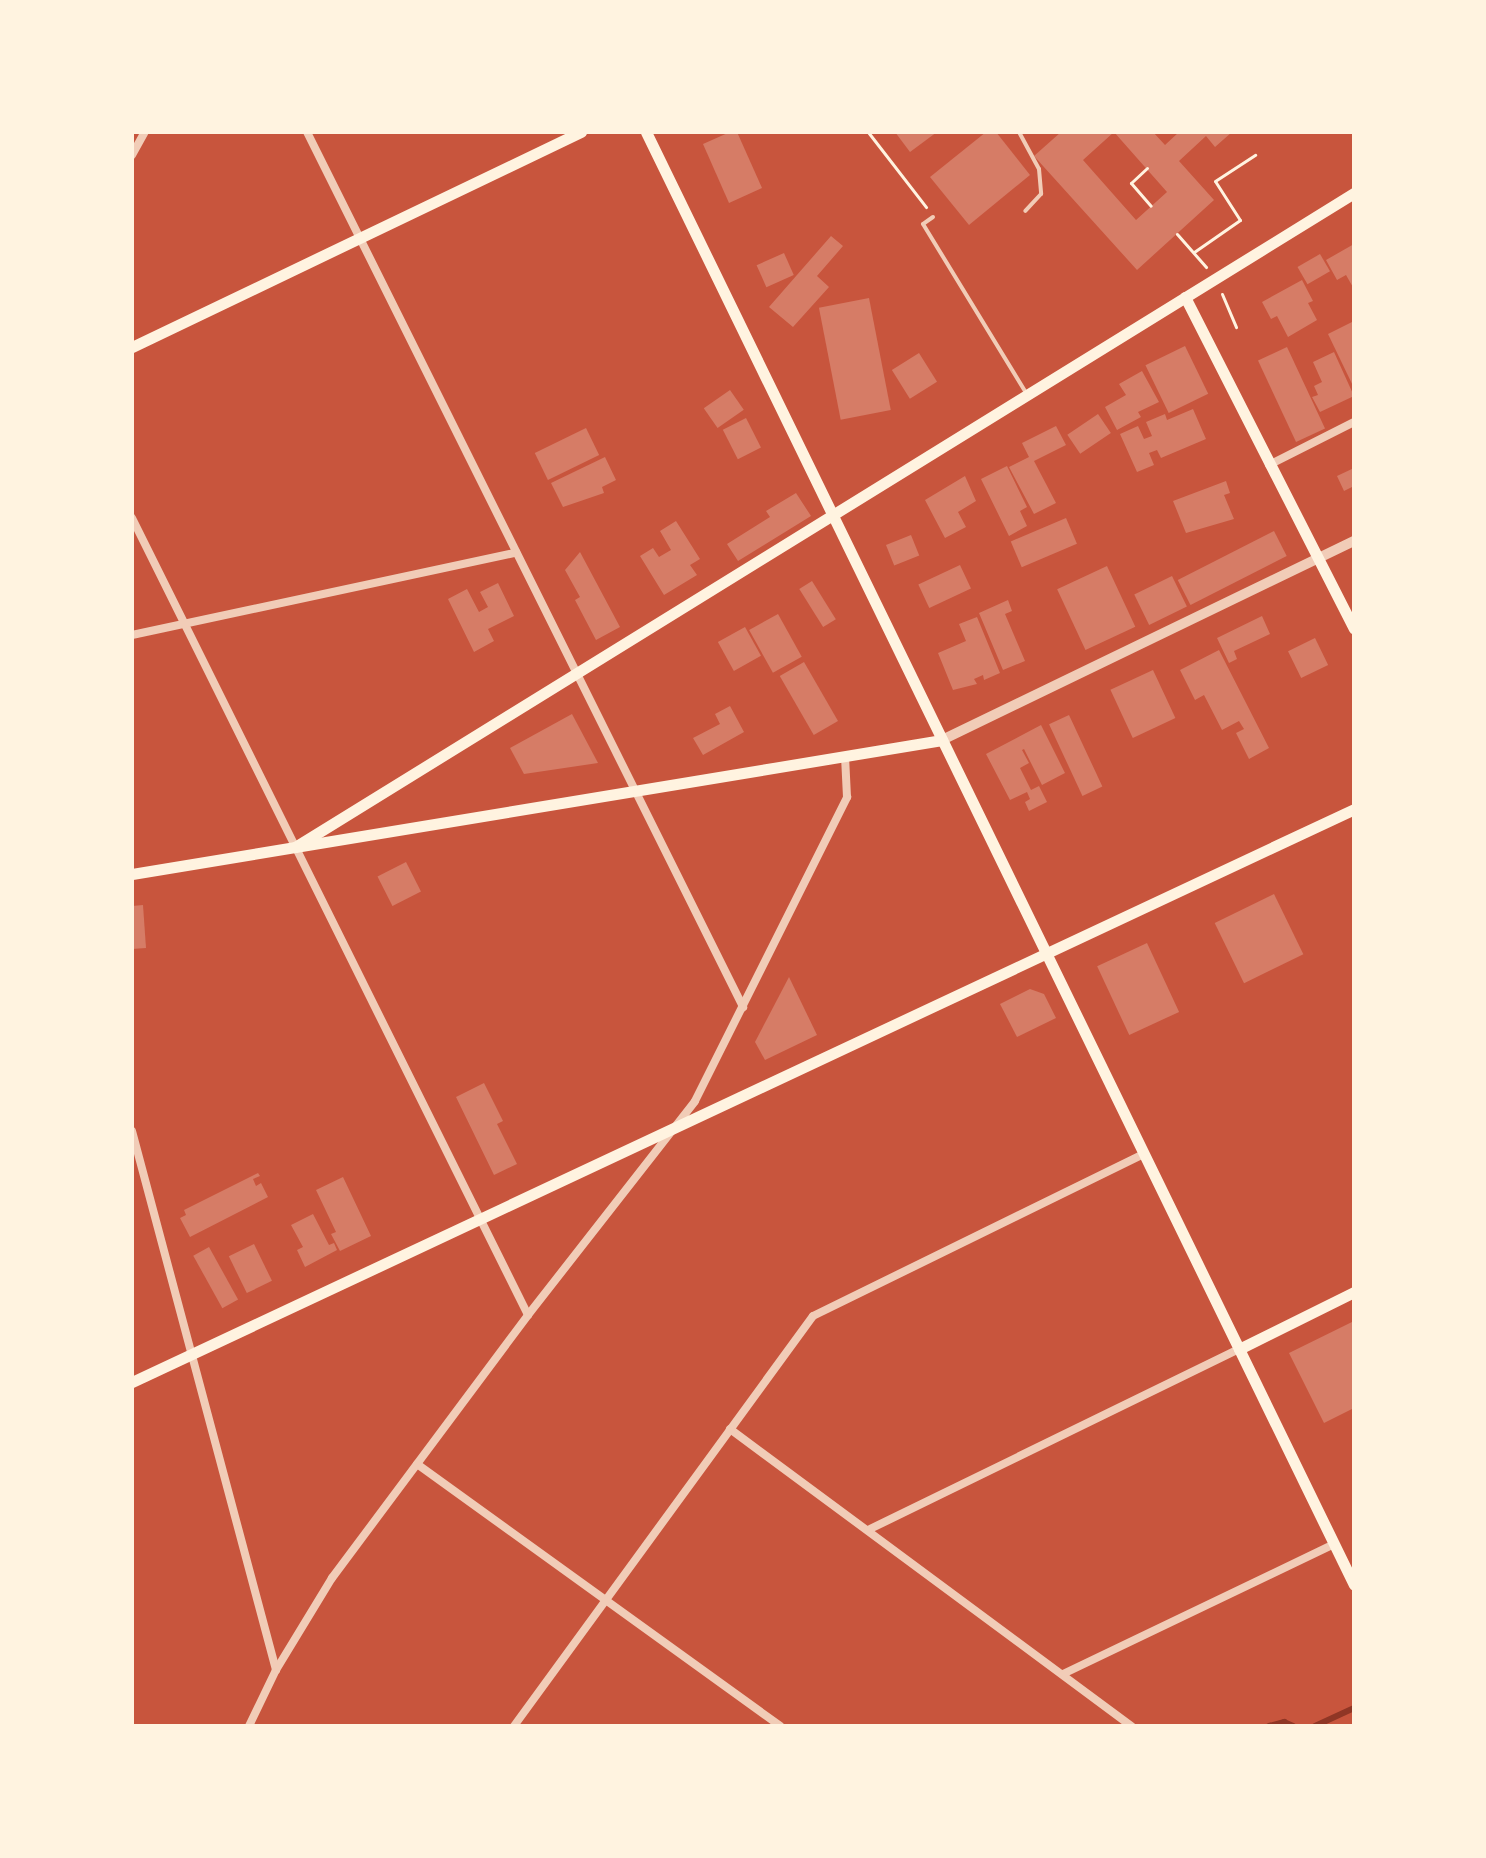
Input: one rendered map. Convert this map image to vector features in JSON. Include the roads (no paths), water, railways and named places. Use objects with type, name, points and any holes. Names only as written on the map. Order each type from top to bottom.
[{"type":"main road","points":[[132,347],[581,132]]},
{"type":"main road","points":[[646,132],[1354,1585]]},
{"type":"main road","points":[[295,847],[1354,193]]},
{"type":"main road","points":[[1185,297],[1354,628]]},
{"type":"main road","points":[[132,874],[942,740]]},
{"type":"main road","points":[[132,1382],[1354,809]]},
{"type":"main road","points":[[1239,1349],[1354,1292]]},
{"type":"street","points":[[132,155],[145,132]]},
{"type":"street","points":[[307,132],[743,1007]]},
{"type":"street","points":[[1269,465],[1354,422]]},
{"type":"street","points":[[132,518],[528,1315]]},
{"type":"street","points":[[942,740],[1354,541]]},
{"type":"street","points":[[132,635],[516,553]]},
{"type":"street","points":[[249,1726],[276,1670],[332,1578],[528,1315],[679,1126],[743,1007],[847,797],[849,777],[845,756]]},
{"type":"street","points":[[132,1131],[276,1670]]},
{"type":"street","points":[[514,1726],[813,1316],[1144,1154]]},
{"type":"street","points":[[868,1530],[1239,1349]]},
{"type":"street","points":[[730,1429],[1132,1726]]},
{"type":"street","points":[[417,1464],[780,1726]]},
{"type":"street","points":[[1063,1674],[1334,1544]]},
{"type":"lane","points":[[1019,132],[1022,144],[1039,169],[1041,194],[1025,211]]},
{"type":"lane","points":[[933,217],[923,224],[1027,395]]},
{"type":"waterway","points":[[1315,1726],[1354,1708]]},
{"type":"waterway","points":[[1269,1726],[1284,1722],[1293,1726]]}]
